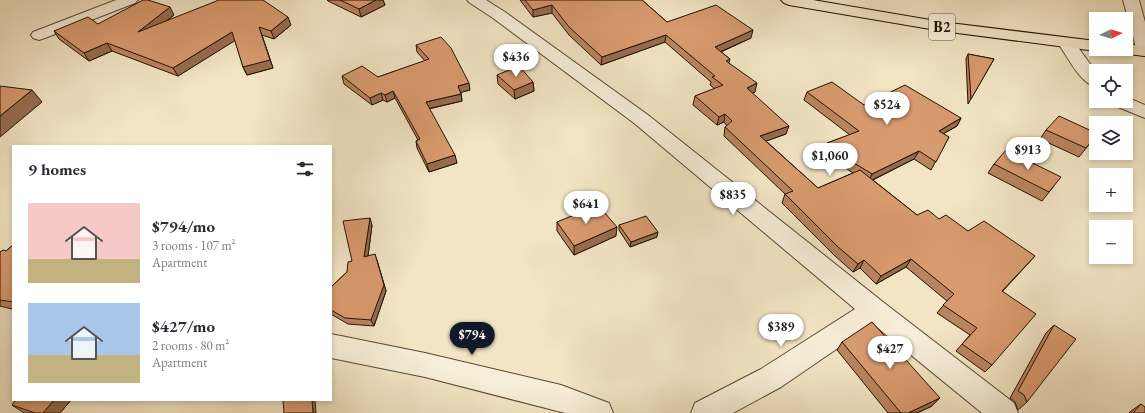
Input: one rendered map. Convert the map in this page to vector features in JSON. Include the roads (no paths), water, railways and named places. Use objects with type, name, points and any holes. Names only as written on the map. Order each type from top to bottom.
[{"type":"highway","name":"B2","points":[[789,0],[885,19],[979,33],[1089,45]]},
{"type":"highway","points":[[1133,50],[1145,51]]},
{"type":"street","points":[[39,35],[130,0]]},
{"type":"street","points":[[475,0],[499,15],[641,119],[874,310],[1004,413]]},
{"type":"street","points":[[1131,0],[1145,51]]},
{"type":"street","points":[[1066,43],[1089,75]]},
{"type":"street","points":[[1133,107],[1145,112]]},
{"type":"street","points":[[705,413],[771,378],[874,310]]},
{"type":"street","points":[[332,346],[425,365],[560,398],[599,413]]}]
